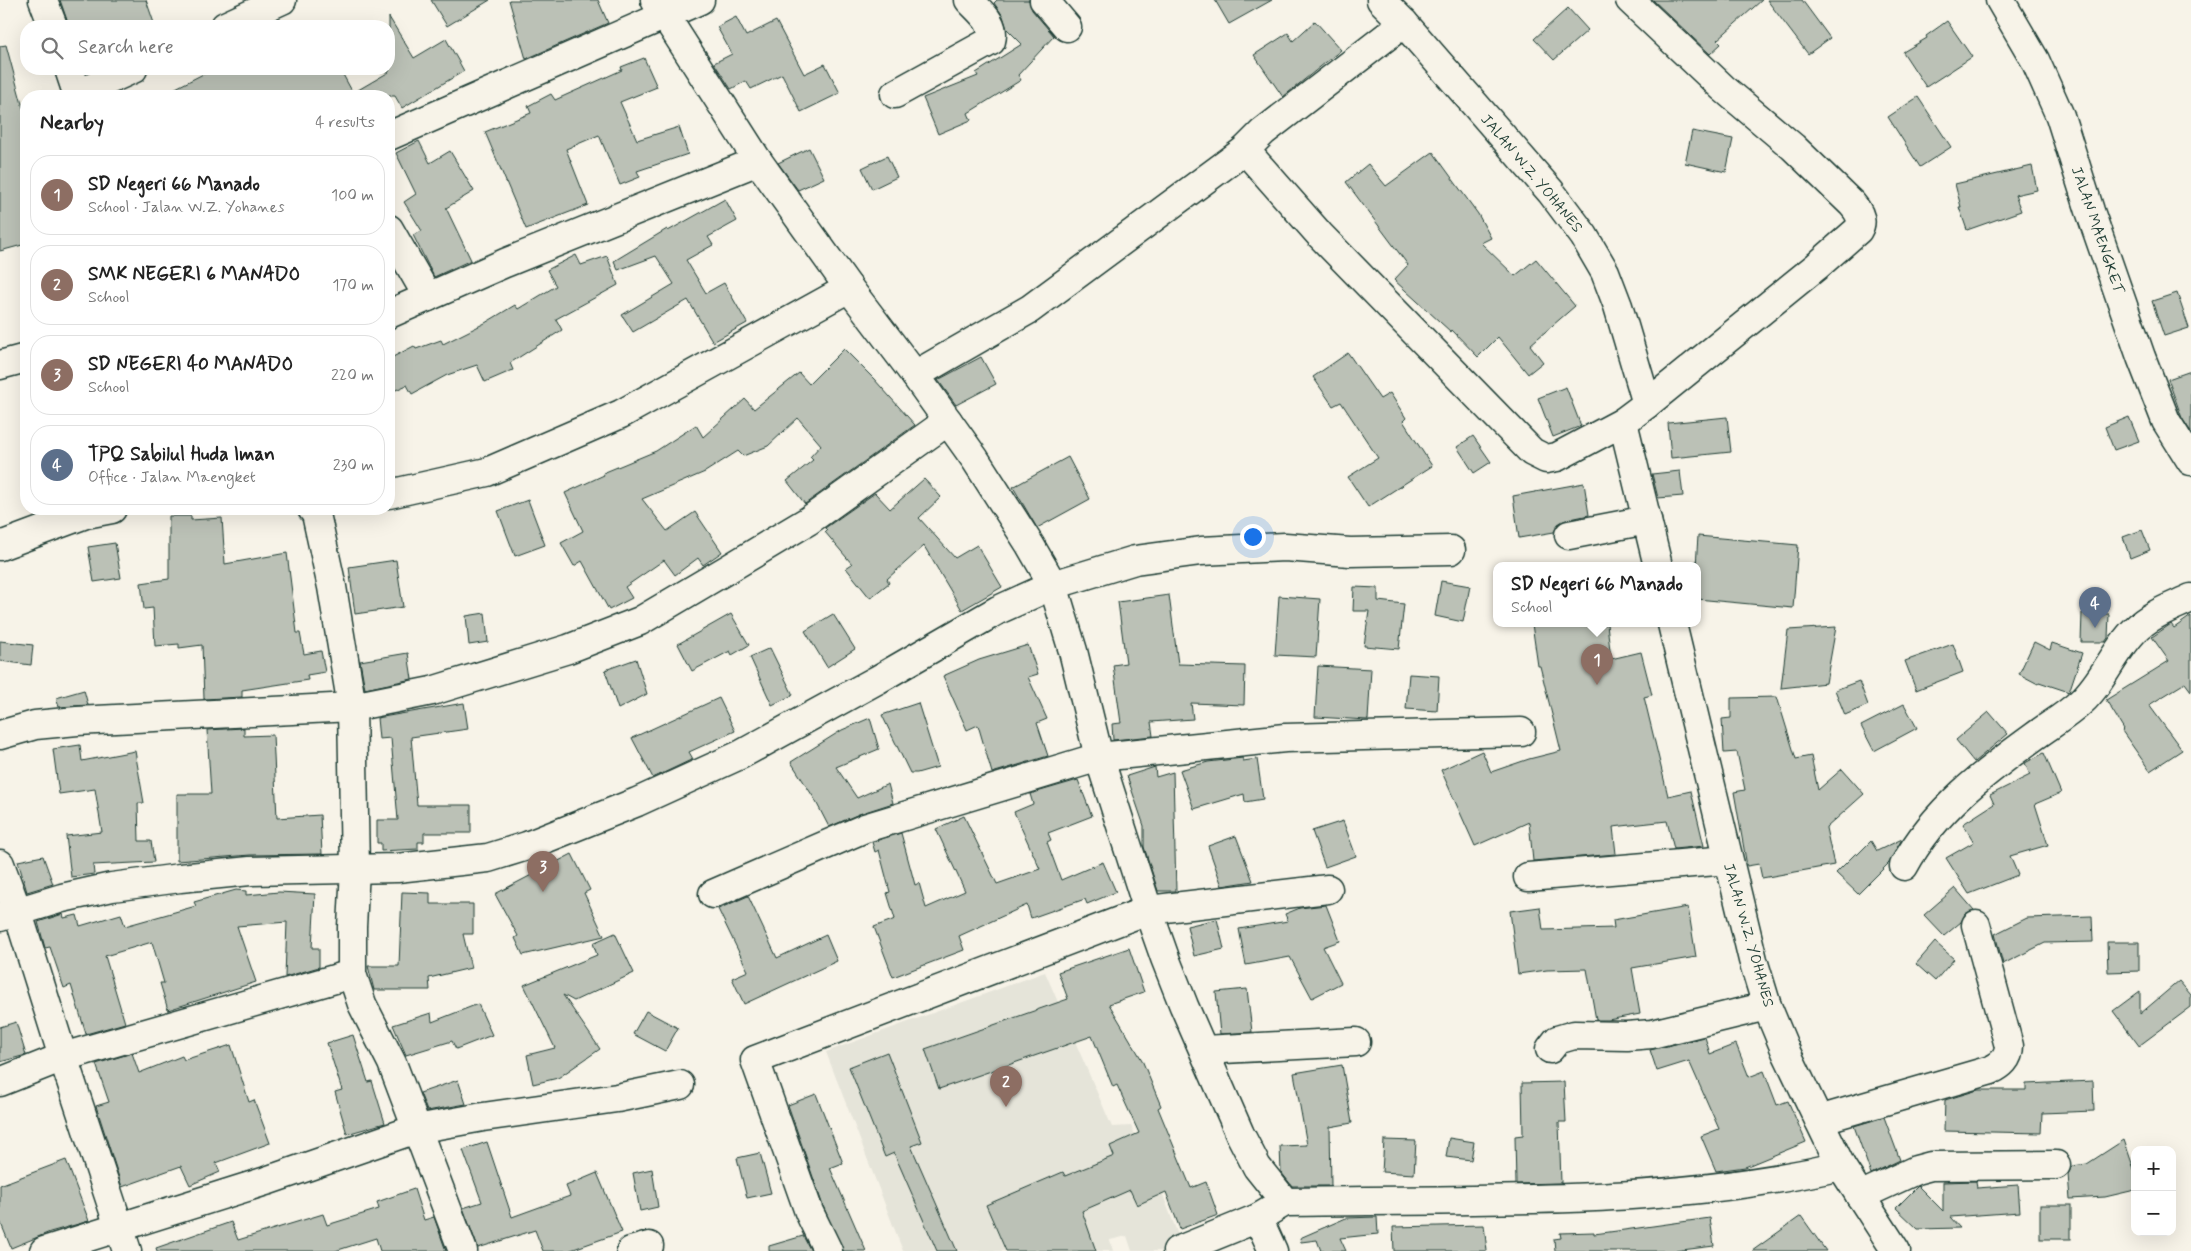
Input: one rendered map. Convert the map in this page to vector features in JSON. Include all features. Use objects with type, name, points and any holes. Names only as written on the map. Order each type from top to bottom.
[{"type":"street","points":[[43,0],[51,20]]},
{"type":"street","points":[[238,20],[282,0]]},
{"type":"street","points":[[395,133],[660,8],[700,0]]},
{"type":"street","points":[[896,94],[991,42],[993,35],[991,23],[969,0]]},
{"type":"street","points":[[1044,0],[1067,27]]},
{"type":"street","name":"JALAN W.Z. YOHANES","points":[[1381,0],[1404,23],[1552,192],[1584,236],[1605,272],[1618,306],[1647,404]]},
{"type":"street","points":[[1245,150],[1320,235],[1532,452],[1546,459],[1557,457],[1623,422],[1647,404],[1817,266],[1858,230],[1861,223],[1860,214],[1852,204],[1793,147],[1723,88],[1630,0]]},
{"type":"street","name":"JALAN MAENGKET","points":[[2000,0],[2035,60],[2060,116],[2090,212],[2145,366],[2166,421],[2191,461]]},
{"type":"street","points":[[660,8],[758,161],[948,421],[1030,545],[1053,585],[1073,651],[1099,757],[1148,910],[1184,1006],[1240,1134],[1257,1167],[1285,1202]]},
{"type":"street","points":[[915,375],[1030,309],[1245,150],[1263,132],[1404,23]]},
{"type":"street","points":[[70,75],[76,90]]},
{"type":"street","points":[[89,90],[120,75]]},
{"type":"street","points":[[395,311],[506,263],[758,161]]},
{"type":"street","points":[[395,239],[428,297]]},
{"type":"street","points":[[395,493],[487,472],[621,414],[849,288]]},
{"type":"street","points":[[0,365],[20,360]]},
{"type":"street","points":[[0,735],[35,725],[77,721],[352,707],[432,691],[486,676],[568,649],[640,621],[808,521],[948,421]]},
{"type":"street","points":[[1623,422],[1657,562]]},
{"type":"street","points":[[0,546],[83,515]]},
{"type":"street","points":[[322,515],[352,707],[355,869],[352,974],[362,1004],[392,1063],[463,1251]]},
{"type":"street","points":[[1569,535],[1647,520]]},
{"type":"street","points":[[9,914],[112,888],[180,878],[250,871],[397,868],[488,858],[526,846],[637,802],[740,755],[877,680],[998,610],[1053,585],[1136,560],[1201,551],[1285,547],[1350,552],[1450,550]]},
{"type":"street","points":[[1904,866],[1926,830],[1954,800],[1996,764],[2086,697],[2133,631],[2154,615],[2191,598]]},
{"type":"street","name":"JALAN W.Z. YOHANES","points":[[1673,627],[1728,860],[1753,960],[1767,1006],[1841,1166],[1896,1251]]},
{"type":"street","points":[[713,894],[865,828],[1099,757],[1285,738],[1521,732]]},
{"type":"street","points":[[1528,877],[1728,860]]},
{"type":"street","points":[[0,864],[9,914],[63,1058],[123,1239]]},
{"type":"street","points":[[828,1251],[809,1212],[755,1060],[1148,910],[1328,889]]},
{"type":"street","points":[[1819,1120],[1990,1070],[2004,1062],[2008,1056],[2009,1046],[1976,925]]},
{"type":"street","points":[[0,1082],[63,1058],[352,974]]},
{"type":"street","points":[[1550,1049],[1557,1040],[1574,1034],[1627,1036],[1652,1034],[1767,1006]]},
{"type":"street","points":[[1204,1050],[1356,1042]]},
{"type":"street","points":[[44,1251],[123,1239],[266,1181],[416,1129],[483,1117],[616,1098],[680,1085]]},
{"type":"street","points":[[1860,1196],[1916,1170],[1931,1166],[2056,1165]]},
{"type":"street","points":[[1177,1251],[1258,1218],[1285,1202],[1562,1199],[1622,1196],[1729,1187],[1802,1175],[1841,1166]]},
{"type":"street","points":[[1258,1218],[1273,1251]]},
{"type":"shaded area","points":[[1045,972],[1112,1127],[1131,1126],[1160,1187],[1184,1251],[1132,1251],[1127,1236],[1110,1240],[1113,1251],[957,1251],[920,1168],[904,1175],[937,1251],[903,1251],[826,1052]],"holes":[[[1052,1004],[1066,1045],[939,1089],[925,1049]],[[886,1052],[922,1142],[885,1157],[849,1067]],[[1130,1137],[1158,1196],[1137,1205],[1110,1146]],[[1063,1172],[1079,1208],[1002,1241],[987,1205]]]},
{"type":"building","points":[[60,0],[146,0],[153,20],[67,20]]},
{"type":"building","points":[[431,0],[490,0],[447,26]]},
{"type":"building","points":[[509,0],[598,0],[608,23],[526,59]]},
{"type":"building","points":[[997,0],[1029,0],[1032,10],[1054,36],[1018,75],[1021,80],[968,113],[971,120],[938,134],[923,98],[978,76],[976,73],[1022,44],[1007,29],[1003,16],[994,3]]},
{"type":"building","points":[[1215,0],[1272,0],[1229,24]]},
{"type":"building","points":[[1653,0],[1762,0],[1717,40],[1721,44],[1710,54]]},
{"type":"building","points":[[1767,0],[1802,0],[1830,38],[1808,54]]},
{"type":"building","points":[[1568,8],[1588,30],[1554,60],[1534,39]]},
{"type":"building","points":[[736,17],[746,36],[776,21],[804,74],[825,64],[840,93],[801,112],[782,74],[751,89],[746,81],[731,89],[714,63],[732,54],[717,27]]},
{"type":"building","points":[[1315,21],[1341,50],[1283,97],[1254,55],[1288,33],[1293,41]]},
{"type":"building","points":[[1947,21],[1972,57],[1926,87],[1903,52],[1927,38],[1926,36]]},
{"type":"building","points":[[395,27],[414,58],[446,39],[464,71],[402,108],[395,96],[395,90],[358,90],[384,75],[395,75]]},
{"type":"building","points":[[6,45],[20,97],[20,246],[0,251],[0,46]]},
{"type":"building","points":[[644,58],[657,87],[620,102],[637,140],[679,127],[688,154],[637,171],[640,177],[620,185],[599,135],[566,149],[588,205],[526,229],[485,132],[531,113],[528,106],[551,94],[555,100],[622,70],[621,67]]},
{"type":"building","points":[[201,75],[343,75],[351,90],[172,90]]},
{"type":"building","points":[[1918,97],[1951,147],[1920,167],[1888,117]]},
{"type":"building","points":[[1692,131],[1733,139],[1726,172],[1685,163]]},
{"type":"building","points":[[419,141],[430,163],[450,151],[474,191],[446,208],[471,260],[434,277],[413,235],[422,231],[404,202],[416,194],[396,153]]},
{"type":"building","points":[[809,148],[824,178],[798,190],[778,163]]},
{"type":"building","points":[[1433,152],[1478,214],[1491,238],[1481,243],[1515,276],[1536,259],[1575,306],[1530,345],[1543,362],[1528,374],[1498,337],[1478,357],[1452,330],[1451,332],[1394,280],[1408,265],[1346,182],[1368,164],[1386,186]]},
{"type":"building","points":[[887,156],[897,177],[872,189],[862,168]]},
{"type":"building","points":[[2032,166],[2037,190],[2015,195],[2021,211],[1967,230],[1959,207],[1961,207],[1955,184]]},
{"type":"building","points":[[725,199],[737,221],[708,237],[713,245],[686,260],[706,293],[724,283],[747,323],[713,342],[688,300],[633,332],[622,315],[674,284],[656,256],[618,270],[614,261],[667,229],[668,231]]},
{"type":"building","points":[[576,255],[581,265],[607,256],[618,285],[556,319],[562,330],[510,363],[513,370],[485,382],[477,365],[447,375],[412,394],[407,385],[395,390],[395,356],[414,346],[416,349],[441,340],[443,344],[485,323],[515,305],[518,309],[556,286],[547,270]]},
{"type":"building","points":[[2177,293],[2189,328],[2164,336],[2152,301]]},
{"type":"building","points":[[844,349],[915,425],[805,504],[787,481],[813,460],[810,457],[821,445],[798,418],[768,446],[743,456],[738,451],[705,472],[642,499],[667,531],[695,512],[722,552],[703,565],[698,558],[675,575],[664,560],[625,587],[632,598],[609,610],[582,561],[574,566],[561,543],[583,531],[565,493],[604,475],[603,473],[656,451],[696,425],[703,437],[745,399],[754,409],[799,373],[809,384]]},
{"type":"building","points":[[1348,353],[1380,399],[1390,393],[1406,418],[1403,421],[1432,466],[1368,507],[1348,477],[1378,458],[1341,402],[1333,406],[1313,377]]},
{"type":"building","points":[[981,357],[996,384],[956,405],[938,380]]},
{"type":"building","points":[[2191,371],[2191,432],[2182,418],[2168,379]]},
{"type":"building","points":[[1566,387],[1581,426],[1553,437],[1538,398]]},
{"type":"building","points":[[1727,417],[1731,452],[1671,458],[1668,423]]},
{"type":"building","points":[[2129,417],[2139,441],[2114,450],[2105,427]]},
{"type":"building","points":[[1473,436],[1491,462],[1474,473],[1457,447]]},
{"type":"building","points":[[1068,457],[1090,499],[1037,528],[1013,487]]},
{"type":"building","points":[[1680,471],[1683,496],[1658,498],[1652,474]]},
{"type":"building","points":[[924,479],[941,497],[919,518],[955,558],[977,545],[1002,587],[962,610],[924,546],[887,579],[889,583],[870,598],[846,568],[852,564],[825,532],[827,530],[825,528],[875,493],[890,509]]},
{"type":"building","points":[[1584,483],[1589,515],[1566,520],[1558,524],[1554,532],[1519,538],[1513,496]]},
{"type":"building","points":[[528,500],[545,545],[515,556],[498,511]]},
{"type":"building","points":[[169,516],[191,516],[191,520],[222,518],[225,564],[287,553],[297,633],[300,633],[304,654],[321,651],[325,672],[307,675],[308,680],[242,690],[242,697],[204,699],[202,645],[179,648],[179,644],[155,646],[153,608],[144,609],[141,583],[169,579]]},
{"type":"building","points":[[2142,530],[2150,550],[2130,558],[2123,537]]},
{"type":"building","points":[[1698,536],[1798,545],[1793,608],[1701,599],[1701,562],[1696,562]]},
{"type":"building","points":[[115,543],[121,578],[94,582],[88,547]]},
{"type":"building","points":[[396,560],[403,607],[355,614],[349,567]]},
{"type":"building","points":[[1441,581],[1470,586],[1463,622],[1435,616]]},
{"type":"building","points":[[1354,587],[1378,588],[1378,601],[1404,604],[1399,649],[1364,646],[1369,611],[1353,611]]},
{"type":"building","points":[[1169,595],[1178,664],[1245,666],[1244,705],[1191,703],[1193,719],[1151,722],[1153,736],[1113,740],[1112,724],[1121,723],[1113,665],[1126,663],[1118,602]]},
{"type":"building","points":[[1279,596],[1320,599],[1316,657],[1275,655]]},
{"type":"building","points":[[485,613],[488,642],[469,645],[466,616]]},
{"type":"building","points":[[2082,613],[2109,614],[2108,638],[2105,642],[2081,642]]},
{"type":"building","points":[[731,614],[749,645],[732,655],[730,651],[692,671],[678,644]]},
{"type":"building","points":[[833,614],[855,649],[827,667],[805,631]]},
{"type":"building","points":[[2191,616],[2191,691],[2185,683],[2149,705],[2182,750],[2150,771],[2122,731],[2124,729],[2106,700],[2169,661],[2152,637],[2171,624],[2174,628]]},
{"type":"building","points":[[1532,627],[1607,627],[1611,659],[1641,652],[1652,695],[1644,697],[1668,796],[1691,791],[1704,846],[1674,849],[1667,821],[1613,827],[1616,854],[1533,861],[1529,822],[1475,846],[1441,770],[1482,751],[1491,772],[1529,759],[1561,751],[1540,666],[1538,666]]},
{"type":"building","points":[[1836,627],[1826,683],[1781,688],[1788,630]]},
{"type":"building","points":[[0,641],[33,645],[31,665],[0,661]]},
{"type":"building","points":[[2034,642],[2050,650],[2052,643],[2082,653],[2069,692],[2039,682],[2038,684],[2019,674]]},
{"type":"building","points":[[1953,644],[1963,672],[1916,690],[1905,661]]},
{"type":"building","points":[[1028,645],[1038,674],[1028,677],[1047,719],[1037,723],[1048,756],[992,773],[978,725],[967,730],[943,676],[979,660]]},
{"type":"building","points":[[770,648],[793,695],[772,705],[750,657]]},
{"type":"building","points":[[408,653],[412,679],[365,689],[360,661]]},
{"type":"building","points":[[636,659],[647,694],[618,709],[605,670]]},
{"type":"building","points":[[1318,666],[1371,669],[1368,720],[1315,717]]},
{"type":"building","points":[[1409,674],[1439,676],[1437,711],[1406,709]]},
{"type":"building","points":[[1859,681],[1868,705],[1845,715],[1835,690]]},
{"type":"building","points":[[84,690],[88,705],[59,707],[56,698]]},
{"type":"building","points":[[1777,697],[1796,759],[1811,756],[1818,790],[1842,769],[1864,794],[1826,828],[1834,865],[1762,878],[1759,864],[1747,866],[1734,792],[1745,790],[1737,752],[1724,753],[1722,719],[1731,718],[1731,698]]},
{"type":"building","points":[[719,698],[735,731],[689,752],[693,759],[653,778],[632,738]]},
{"type":"building","points":[[464,703],[468,729],[411,737],[417,805],[471,805],[471,833],[424,833],[424,842],[418,842],[418,849],[381,851],[381,843],[377,843],[377,820],[398,820],[391,738],[379,739],[377,718]]},
{"type":"building","points":[[918,703],[938,767],[910,773],[882,715]]},
{"type":"building","points":[[1904,704],[1917,728],[1874,751],[1861,726]]},
{"type":"building","points":[[1989,712],[2008,734],[1974,762],[1956,740]]},
{"type":"building","points":[[870,718],[879,749],[836,767],[857,798],[888,784],[893,803],[859,814],[829,827],[814,798],[791,762],[842,730]]},
{"type":"building","points":[[244,728],[244,736],[273,735],[277,818],[320,815],[322,854],[250,855],[177,861],[177,794],[211,794],[207,730]]},
{"type":"building","points":[[80,745],[82,761],[135,751],[144,803],[138,803],[139,841],[151,841],[154,862],[93,865],[94,874],[71,877],[66,836],[102,832],[95,789],[59,794],[53,749]]},
{"type":"building","points":[[2044,753],[2061,793],[2035,804],[2048,845],[2010,856],[2018,875],[1969,894],[1946,858],[1974,842],[1963,824],[1994,804],[1990,795],[2030,775],[2025,763]]},
{"type":"building","points":[[1243,758],[1243,761],[1257,759],[1263,799],[1245,802],[1244,794],[1194,809],[1180,770],[1208,762]]},
{"type":"building","points":[[1155,767],[1156,777],[1173,772],[1176,891],[1158,891],[1144,847],[1144,826],[1127,776]]},
{"type":"building","points":[[1078,780],[1092,816],[1048,833],[1051,840],[1047,842],[1061,880],[1103,862],[1116,892],[1087,904],[1085,899],[1031,918],[1027,905],[959,936],[964,950],[893,977],[874,927],[895,919],[887,893],[890,892],[879,850],[875,852],[872,842],[901,833],[915,885],[919,883],[926,908],[965,891],[936,829],[964,816],[997,884],[1040,869],[1014,812],[1033,804],[1030,794]]},
{"type":"building","points":[[1343,821],[1356,856],[1325,867],[1312,831]]},
{"type":"building","points":[[1236,836],[1253,881],[1222,886],[1208,846]]},
{"type":"building","points":[[1902,839],[1889,863],[1858,894],[1836,873],[1871,841],[1877,851]]},
{"type":"building","points":[[572,854],[590,890],[584,893],[604,936],[523,955],[515,938],[518,936],[495,894]]},
{"type":"building","points":[[43,856],[53,884],[27,892],[18,861]]},
{"type":"building","points":[[1955,888],[1974,910],[1965,914],[1961,922],[1944,936],[1924,915]]},
{"type":"building","points":[[236,890],[246,891],[246,895],[279,892],[315,894],[312,948],[319,948],[319,967],[285,977],[287,922],[237,926],[256,982],[168,1010],[160,983],[164,983],[152,942],[105,956],[125,1023],[86,1034],[71,985],[64,988],[50,947],[45,948],[38,922],[63,914],[64,918],[77,915],[80,926],[121,914],[125,926],[196,906],[194,902]]},
{"type":"building","points":[[402,892],[430,893],[430,904],[473,904],[473,934],[463,934],[471,968],[429,978],[430,990],[374,990],[368,966],[399,966]]},
{"type":"building","points":[[748,896],[777,958],[826,935],[837,961],[744,1004],[732,978],[748,971],[718,909]]},
{"type":"building","points":[[1326,905],[1340,941],[1323,947],[1341,983],[1312,998],[1290,957],[1246,965],[1239,929],[1288,921],[1285,914],[1300,908]]},
{"type":"building","points":[[1540,907],[1543,930],[1614,928],[1613,920],[1688,907],[1696,957],[1632,968],[1640,1014],[1608,1020],[1596,1020],[1587,969],[1547,970],[1518,974],[1510,911]]},
{"type":"building","points":[[2092,916],[2093,942],[2045,943],[2003,964],[1995,934],[2027,918]]},
{"type":"building","points":[[1217,919],[1224,949],[1194,956],[1187,926]]},
{"type":"building","points":[[615,933],[634,973],[574,1001],[563,995],[600,1049],[558,1078],[533,1084],[527,1055],[555,1048],[524,985],[597,955],[593,943]]},
{"type":"building","points":[[1935,942],[1954,959],[1935,981],[1916,964]]},
{"type":"building","points":[[2107,942],[2139,942],[2139,971],[2108,972]]},
{"type":"building","points":[[1129,948],[1144,992],[1109,1004],[1142,1060],[1161,1106],[1158,1108],[1191,1188],[1206,1182],[1218,1215],[1180,1229],[1166,1192],[1137,1205],[1130,1190],[1082,1211],[1096,1251],[1006,1251],[986,1205],[1063,1172],[1065,1176],[1114,1156],[1110,1146],[1139,1133],[1117,1085],[1113,1087],[1092,1036],[939,1089],[925,1049],[1068,999],[1058,972]]},
{"type":"building","points":[[2179,981],[2191,995],[2191,1007],[2140,1045],[2140,1047],[2113,1011],[2140,991],[2140,1014]]},
{"type":"building","points":[[1247,989],[1252,1032],[1220,1034],[1216,992]]},
{"type":"building","points":[[478,1004],[492,1035],[456,1049],[452,1041],[406,1055],[393,1025],[431,1013],[432,1022]]},
{"type":"building","points":[[646,1011],[678,1028],[665,1051],[633,1034]]},
{"type":"building","points":[[16,1022],[26,1055],[0,1062],[0,1027]]},
{"type":"building","points":[[353,1035],[368,1082],[372,1081],[385,1123],[347,1134],[335,1092],[342,1090],[327,1043]]},
{"type":"building","points":[[1705,1037],[1710,1054],[1736,1044],[1749,1077],[1764,1071],[1777,1105],[1788,1101],[1806,1142],[1745,1167],[1716,1171],[1701,1136],[1719,1129],[1689,1061],[1657,1071],[1650,1050]]},
{"type":"building","points":[[231,1045],[249,1102],[254,1100],[270,1143],[216,1163],[220,1172],[190,1185],[181,1166],[122,1187],[96,1106],[109,1102],[96,1064],[132,1053],[139,1073],[182,1056],[184,1060]]},
{"type":"building","points":[[887,1052],[922,1142],[911,1146],[957,1251],[937,1251],[894,1153],[885,1157],[849,1067]]},
{"type":"building","points":[[1342,1065],[1352,1123],[1330,1127],[1331,1186],[1292,1186],[1281,1172],[1280,1146],[1307,1145],[1294,1073]]},
{"type":"building","points":[[458,1080],[466,1104],[427,1111],[420,1093]]},
{"type":"building","points":[[2093,1081],[2094,1111],[2042,1113],[2041,1133],[1944,1131],[1945,1100],[1978,1090],[2026,1090],[2026,1084]]},
{"type":"building","points":[[1564,1082],[1566,1122],[1559,1122],[1561,1183],[1516,1184],[1515,1136],[1523,1135],[1522,1083]]},
{"type":"building","points":[[816,1094],[843,1163],[830,1168],[866,1251],[843,1251],[823,1206],[788,1105]]},
{"type":"building","points":[[1884,1117],[1900,1160],[1871,1174],[1854,1126]]},
{"type":"building","points":[[1449,1138],[1474,1142],[1471,1160],[1446,1157]]},
{"type":"building","points":[[1384,1140],[1416,1141],[1414,1174],[1382,1172]]},
{"type":"building","points":[[2124,1140],[2131,1160],[2131,1191],[2105,1197],[2070,1199],[2068,1174],[2072,1166],[2087,1164]]},
{"type":"building","points":[[487,1142],[512,1217],[570,1196],[566,1186],[597,1173],[622,1232],[568,1251],[543,1251],[535,1230],[478,1248],[463,1208],[482,1202],[463,1150]]},
{"type":"building","points":[[760,1153],[771,1193],[747,1198],[737,1158]]},
{"type":"building","points":[[66,1160],[89,1221],[50,1232],[11,1248],[0,1221],[0,1185]]},
{"type":"building","points":[[652,1169],[658,1207],[640,1211],[633,1173]]},
{"type":"building","points":[[1976,1181],[1977,1188],[2018,1185],[2020,1212],[1950,1217],[1960,1228],[1918,1229],[1896,1208],[1918,1186],[1943,1211],[1943,1182]]},
{"type":"building","points":[[414,1189],[424,1220],[434,1217],[446,1251],[380,1251],[376,1238],[335,1251],[157,1251],[156,1248],[231,1222],[238,1240],[323,1214],[327,1225],[379,1209],[377,1202]]},
{"type":"building","points":[[2040,1205],[2071,1205],[2071,1239],[2040,1239]]},
{"type":"building","points":[[1801,1216],[1826,1251],[1752,1251]]},
{"type":"building","points":[[1377,1217],[1378,1234],[1340,1238],[1346,1251],[1321,1251],[1317,1240],[1301,1242],[1300,1238],[1346,1218]]},
{"type":"building","points":[[1710,1218],[1714,1246],[1674,1251],[1555,1251],[1554,1239],[1561,1238],[1560,1233],[1594,1232],[1594,1234]]},
{"type":"building","points":[[1484,1225],[1487,1251],[1394,1251],[1393,1227]]},
{"type":"building","points":[[803,1236],[811,1251],[769,1251],[769,1246]]},
{"type":"place","name":"TPQ Sabilul Huda Iman","points":[[2095,628]]},
{"type":"place","name":"SD Negeri 66 Manado","points":[[1597,685]]},
{"type":"place","name":"SD NEGERI 40 MANADO","points":[[543,892]]},
{"type":"place","name":"SMK NEGERI 6 MANADO","points":[[1006,1107]]}]
